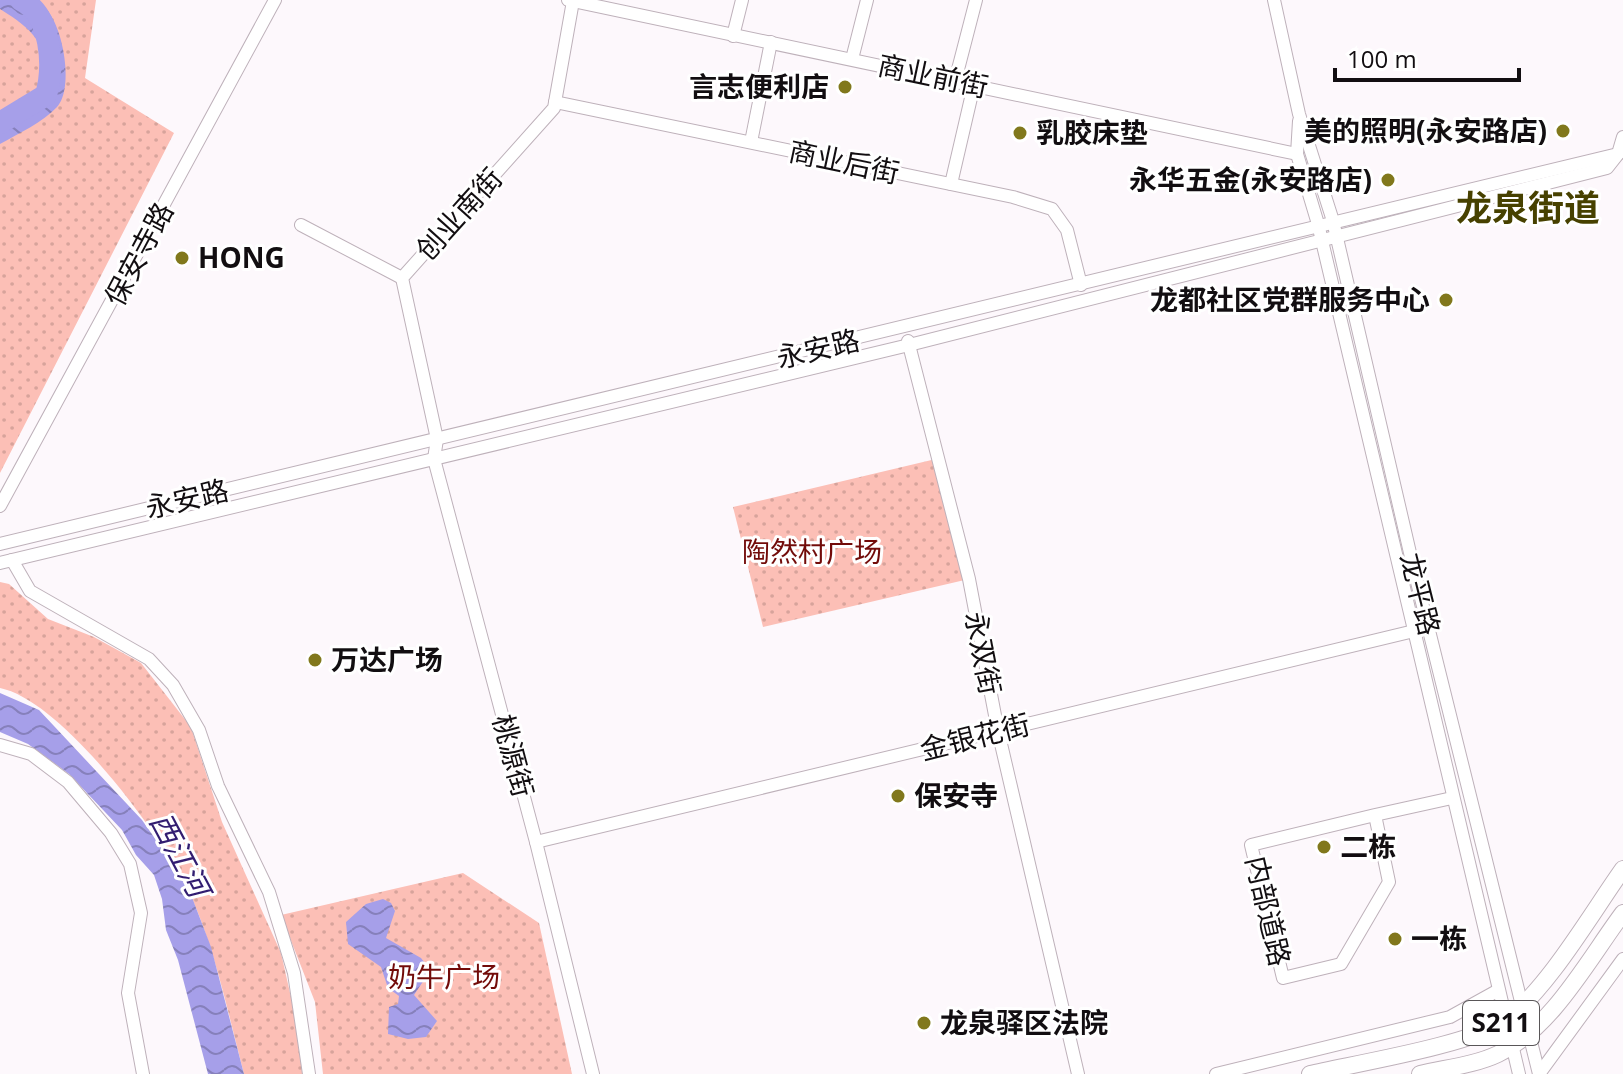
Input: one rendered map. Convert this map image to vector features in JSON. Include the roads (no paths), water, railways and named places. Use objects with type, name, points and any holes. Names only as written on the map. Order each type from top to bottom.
[{"type":"main road","name":"S211","points":[[1310,1074],[1467,1037],[1504,1022],[1520,1006],[1623,869]]},
{"type":"main road","name":"S211","points":[[1420,1074],[1495,1055],[1520,1041],[1565,992],[1623,913]]},
{"type":"street","name":"保安寺路","points":[[0,506],[275,0]]},
{"type":"street","name":"商业前街","points":[[570,0],[1297,154]]},
{"type":"street","name":"创业南街","points":[[437,439],[402,278],[554,108],[570,0]]},
{"type":"street","points":[[733,36],[742,0]]},
{"type":"street","points":[[852,59],[867,0]]},
{"type":"street","points":[[955,81],[976,0]]},
{"type":"street","name":"龙平路","points":[[1274,0],[1299,114],[1333,221],[1520,1006],[1520,1041],[1515,1073]]},
{"type":"street","points":[[751,142],[771,42]]},
{"type":"street","points":[[951,184],[974,85]]},
{"type":"street","name":"商业后街","points":[[555,102],[951,184],[1052,209],[1067,230],[1081,285]]},
{"type":"street","name":"龙平路","points":[[1299,114],[1297,154],[1318,224],[1504,1022],[1520,1041],[1539,1074]]},
{"type":"street","points":[[309,1074],[294,973],[269,892],[218,786],[193,718],[173,685],[149,659],[30,591],[6,562],[909,345],[1607,168],[1620,156],[1623,137]]},
{"type":"street","name":"永安路","points":[[0,544],[905,328],[1318,224],[1620,156]]},
{"type":"street","points":[[301,225],[402,278]]},
{"type":"street","name":"永双街","points":[[905,328],[969,579],[998,731],[1078,1074]]},
{"type":"street","name":"桃源街","points":[[437,439],[434,459],[536,842],[593,1074]]},
{"type":"street","name":"金银花街","points":[[536,842],[1414,631]]},
{"type":"street","points":[[0,745],[31,754],[68,782],[111,833],[130,864],[141,913],[128,993],[143,1074]]},
{"type":"street","name":"内部道路","points":[[1375,815],[1389,882],[1341,964],[1283,978],[1251,845],[1375,815],[1452,798]]},
{"type":"street","points":[[1539,1074],[1623,959]]},
{"type":"street","points":[[1216,1074],[1450,1017],[1497,991]]},
{"type":"water","points":[[0,0],[42,5],[56,25],[66,71],[62,98],[57,107],[38,123],[0,144],[0,121],[52,84],[41,47],[22,24],[0,9]]},
{"type":"water","points":[[0,693],[39,710],[142,820],[175,867],[193,900],[211,947],[244,1074],[208,1074],[178,960],[166,930],[162,899],[154,875],[136,855],[122,830],[69,774],[28,744],[0,732]]},
{"type":"water","points":[[383,899],[391,903],[395,911],[386,938],[421,958],[428,967],[426,977],[414,995],[437,1021],[426,1037],[408,1039],[388,1034],[389,1007],[398,1004],[399,996],[388,988],[381,967],[348,944],[346,922],[366,904]]},
{"type":"waterway","name":"西江河","points":[[0,123],[46,95],[50,57],[45,29],[31,7],[21,0]]},
{"type":"place","name":"言志便利店","points":[[845,87]]},
{"type":"place","name":"美的照明(永安路店)","points":[[1563,131]]},
{"type":"place","name":"乳胶床垫","points":[[1020,133]]},
{"type":"place","name":"永华五金(永安路店)","points":[[1388,180]]},
{"type":"place","name":"HONG","points":[[182,258]]},
{"type":"place","name":"龙都社区党群服务中心","points":[[1446,300]]},
{"type":"place","name":"万达广场","points":[[315,660]]},
{"type":"place","name":"保安寺","points":[[898,796]]},
{"type":"place","name":"二栋","points":[[1324,847]]},
{"type":"place","name":"一栋","points":[[1395,939]]},
{"type":"place","name":"龙泉驿区法院","points":[[924,1023]]},
{"type":"district","name":"龙泉街道","points":[[1528,208]]},
{"type":"park label","name":"陶然村广场","points":[[812,552]]},
{"type":"park label","name":"奶牛广场","points":[[444,977]]}]
